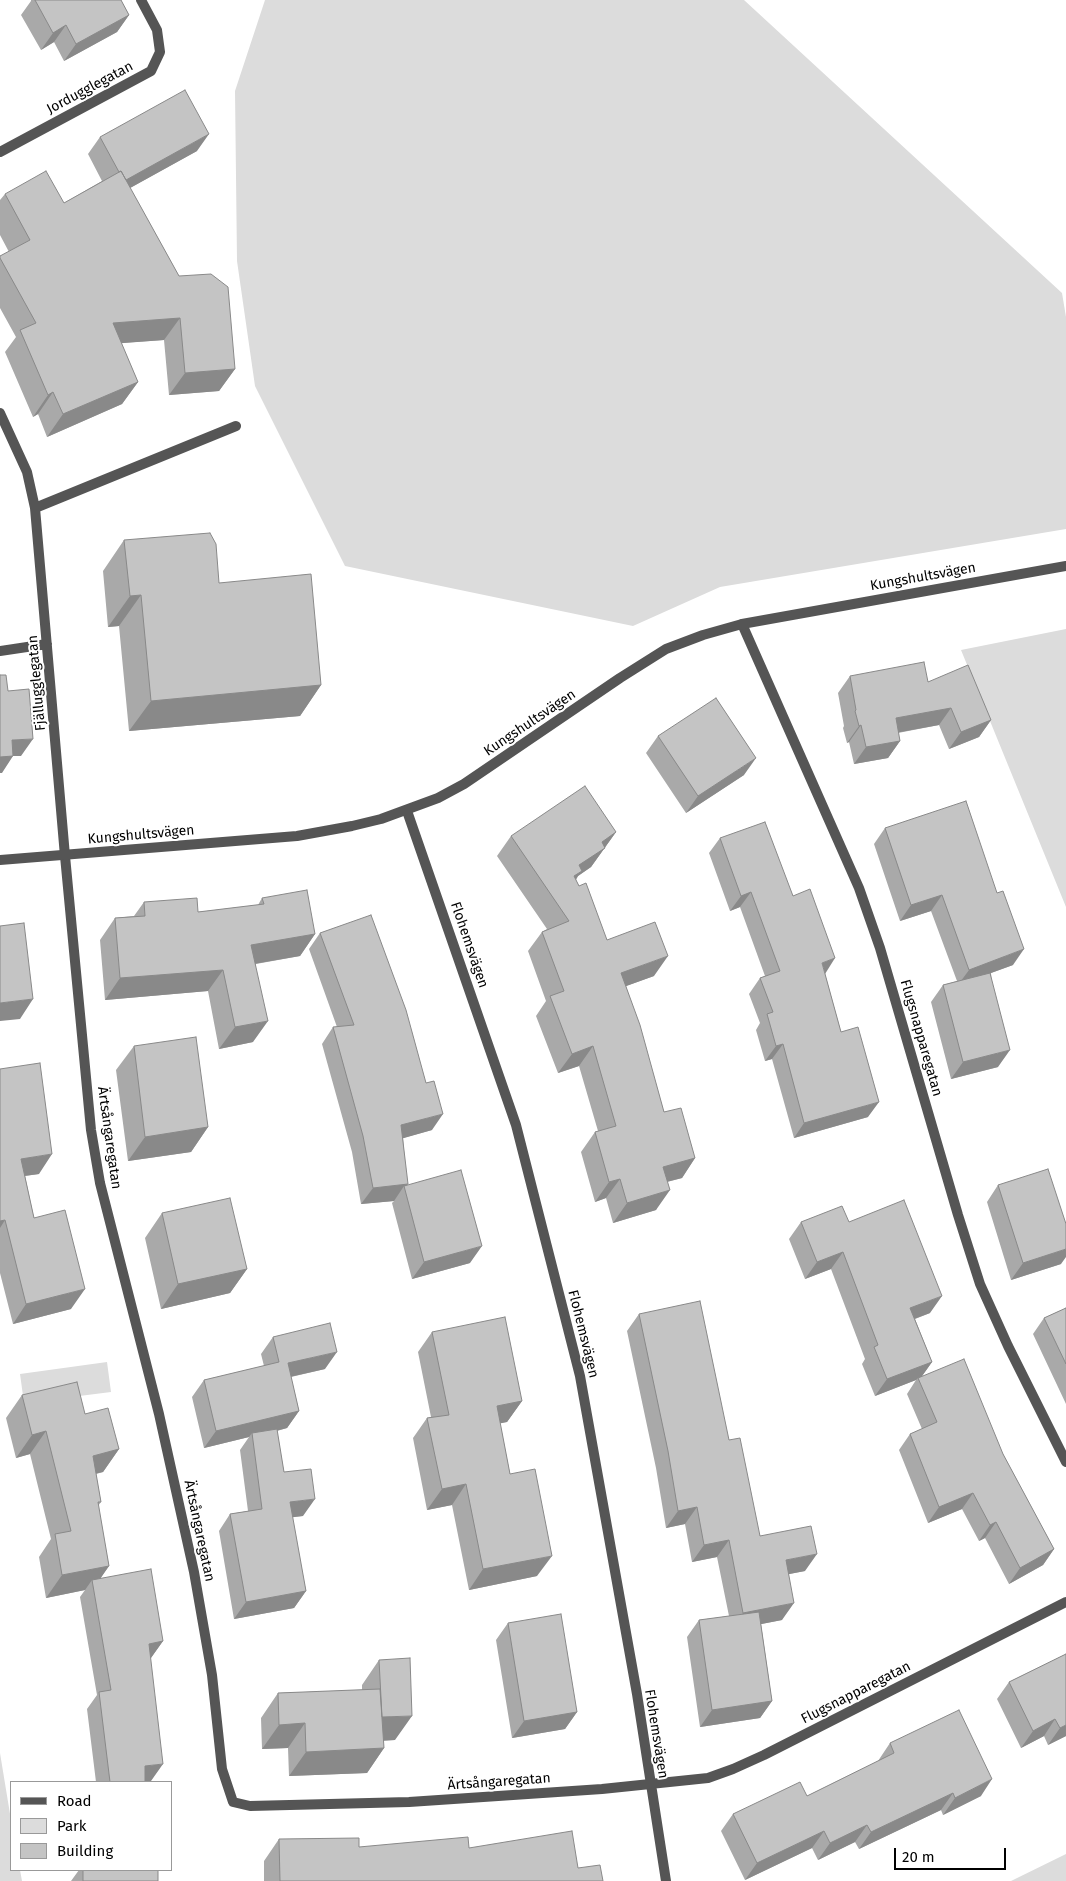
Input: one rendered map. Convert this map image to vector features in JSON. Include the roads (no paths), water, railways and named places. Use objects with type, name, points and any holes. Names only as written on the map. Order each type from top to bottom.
[{"type":"street","name":"Jordugglegatan","points":[[0,152],[151,71],[160,52],[157,30],[141,0]]},
{"type":"street","name":"Fjällugglegatan","points":[[0,413],[27,472],[36,508],[65,856]]},
{"type":"street","points":[[36,508],[236,426]]},
{"type":"street","name":"Kungshultsvägen","points":[[0,860],[297,836],[352,826],[407,811],[438,798],[464,784],[620,678],[666,650],[703,634],[742,624],[1066,566]]},
{"type":"street","name":"Flugsnapparegatan","points":[[742,624],[859,888],[880,948],[980,1284],[1008,1346],[1066,1462]]},
{"type":"street","points":[[0,651],[47,644]]},
{"type":"street","name":"Flohemsvägen","points":[[407,811],[516,1125],[580,1376],[637,1694],[666,1881]]},
{"type":"street","name":"Ärtsångaregatan","points":[[65,856],[91,1130],[100,1183],[159,1414],[194,1572],[212,1675],[222,1769],[233,1802],[250,1806],[408,1802],[602,1789],[650,1783]]},
{"type":"street","name":"Flugsnapparegatan","points":[[650,1783],[708,1778],[733,1769],[1066,1602]]}]
